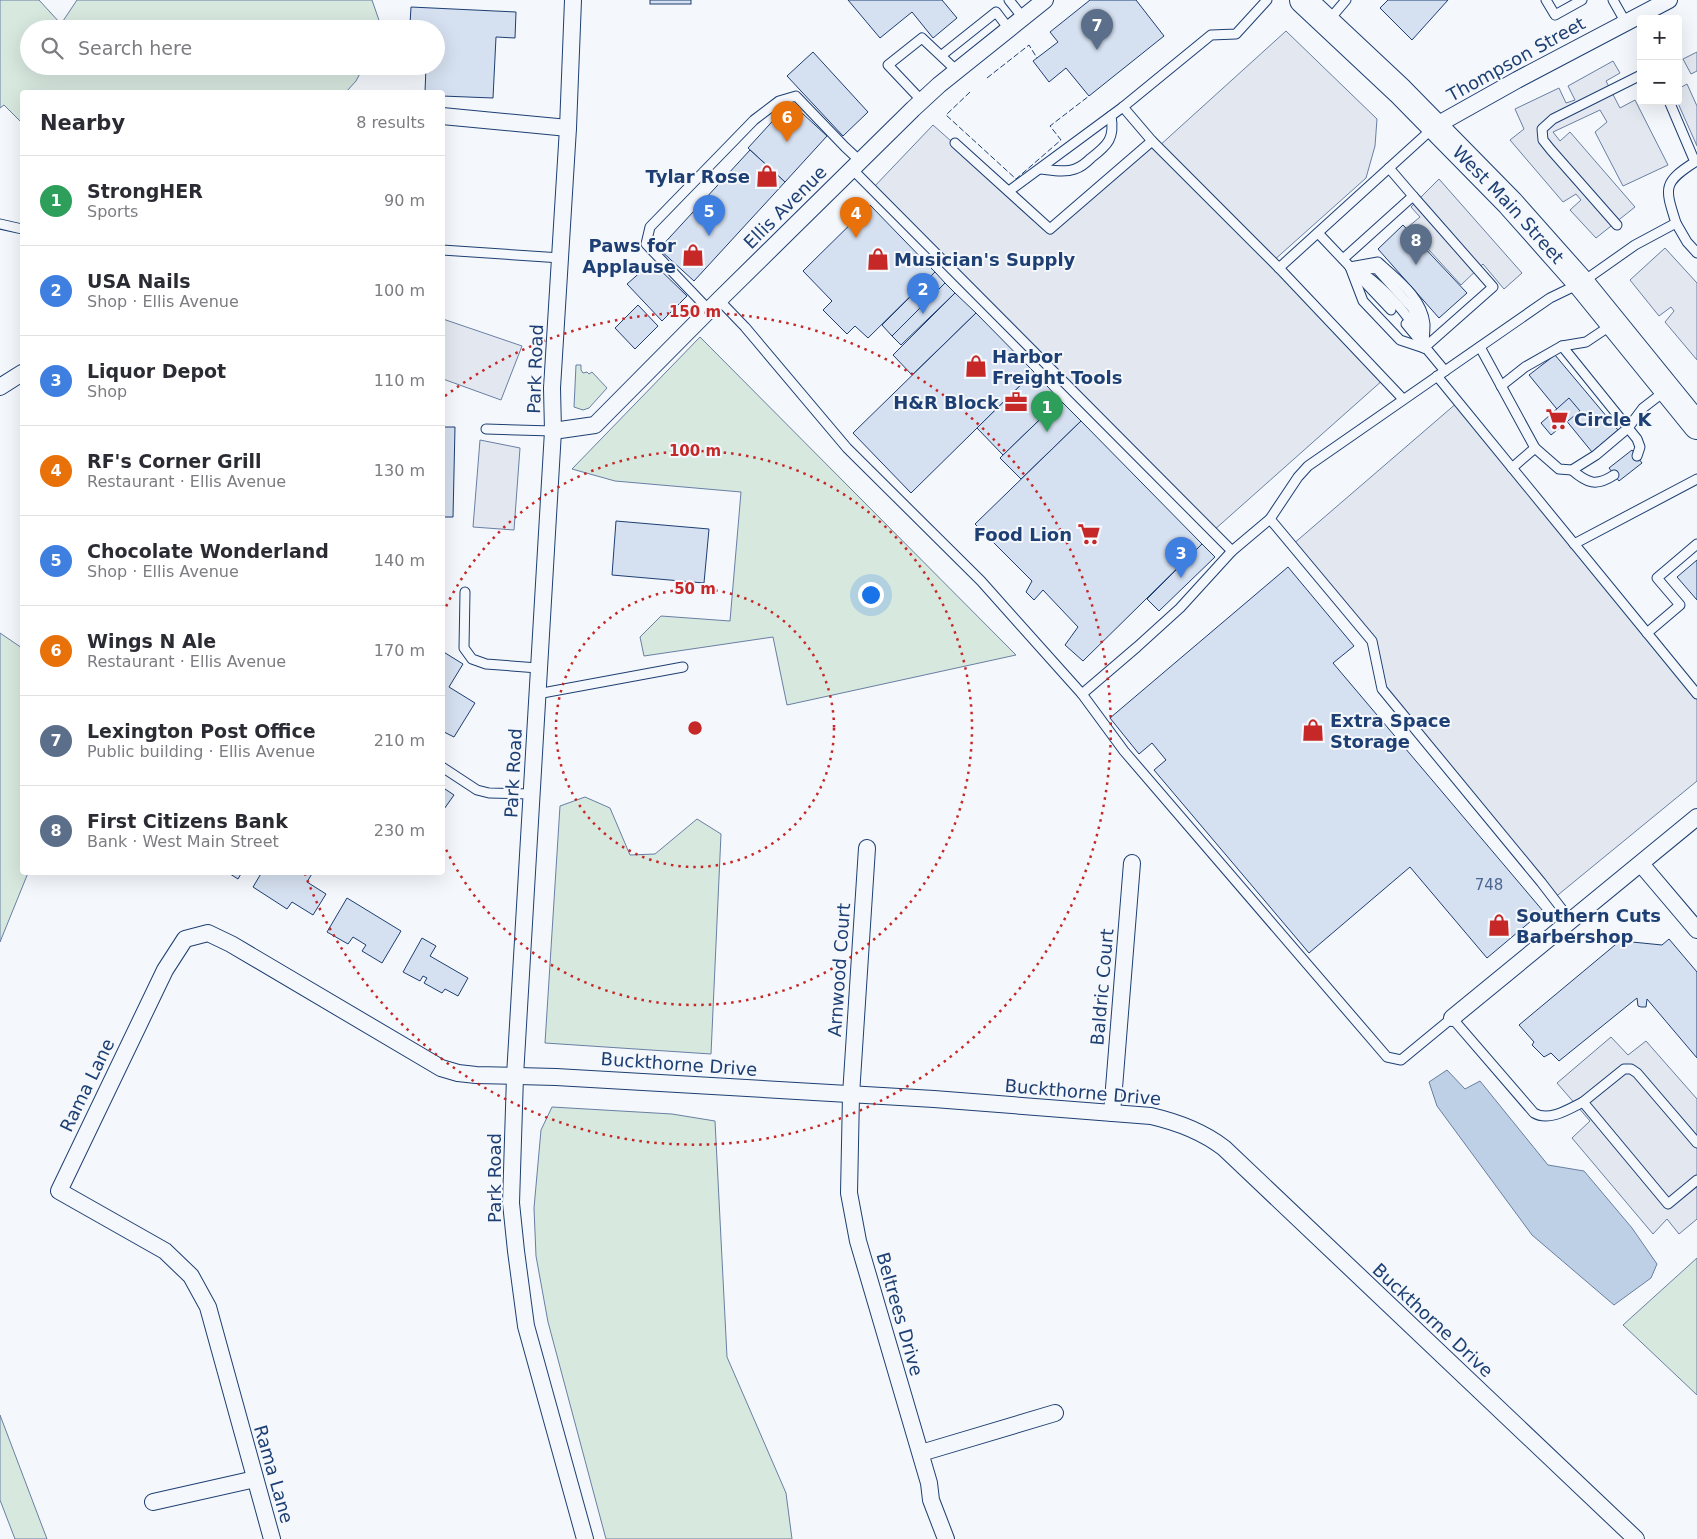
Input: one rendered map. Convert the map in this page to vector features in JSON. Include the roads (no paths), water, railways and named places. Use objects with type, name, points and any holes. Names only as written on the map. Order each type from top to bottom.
[{"type":"main road","name":"West Main Street","points":[[1303,0],[1435,126],[1510,203],[1581,283],[1697,426]]},
{"type":"street","name":"Park Road","points":[[573,0],[561,258],[552,388],[553,431],[515,1076],[511,1203],[525,1317],[585,1539]]},
{"type":"street","name":"Ellis Avenue","points":[[553,431],[595,425],[922,101],[1045,0]]},
{"type":"street","name":"Thompson Street","points":[[1435,126],[1517,80],[1669,0]]},
{"type":"street","points":[[445,116],[568,128]]},
{"type":"street","points":[[0,387],[20,374]]},
{"type":"street","points":[[1452,1018],[1697,818]]},
{"type":"street","name":"Arnwood Court","points":[[851,1094],[868,848]]},
{"type":"street","name":"Baldric Court","points":[[1112,1113],[1132,863]]},
{"type":"street","points":[[1641,864],[1697,930]]},
{"type":"street","name":"Rama Lane","points":[[272,1539],[208,1307],[191,1276],[165,1251],[59,1191],[165,970],[185,939],[208,934],[231,944],[441,1068],[467,1074],[515,1076]]},
{"type":"street","name":"Buckthorne Drive","points":[[515,1076],[556,1076],[934,1099],[1151,1116],[1170,1120],[1209,1137],[1224,1148],[1636,1539]]},
{"type":"street","name":"Beltrees Drive","points":[[851,1094],[849,1193],[854,1224],[929,1483],[930,1500],[946,1539]]},
{"type":"street","points":[[920,1453],[1055,1413]]},
{"type":"street","points":[[153,1502],[255,1479]]},
{"type":"lane","points":[[1010,0],[1023,19]]},
{"type":"lane","points":[[1009,192],[1123,107],[1211,35],[1236,34],[1267,0]]},
{"type":"lane","points":[[1327,22],[1346,0]]},
{"type":"lane","points":[[1546,0],[1555,15],[1582,0]]},
{"type":"lane","points":[[1613,0],[1626,23]]},
{"type":"lane","points":[[942,55],[996,12],[1009,29]]},
{"type":"lane","points":[[922,101],[888,65],[922,38],[958,71]]},
{"type":"lane","points":[[1617,225],[1543,140],[1542,130],[1553,120],[1637,77]]},
{"type":"lane","points":[[1232,551],[856,165],[845,147],[796,96],[779,101],[754,120],[650,227],[646,244],[714,305],[745,327],[847,448],[981,581],[1082,694],[1124,751],[1387,1057],[1401,1060],[1452,1018],[1534,1113],[1544,1117],[1559,1113],[1583,1102],[1624,1069],[1631,1069],[1697,1143]]},
{"type":"lane","points":[[1671,105],[1696,164],[1675,176],[1670,182],[1668,188],[1670,206],[1676,223],[1687,242],[1697,253]]},
{"type":"lane","points":[[1123,107],[1152,141],[1279,268],[1404,399]]},
{"type":"lane","points":[[1040,169],[1063,172],[1076,169],[1090,159],[1110,140],[1114,128],[1111,116]]},
{"type":"lane","points":[[1279,268],[1435,126]]},
{"type":"lane","points":[[954,144],[1050,229],[1152,141]]},
{"type":"lane","points":[[1389,168],[1493,286],[1424,348]]},
{"type":"lane","points":[[1343,260],[1413,196]]},
{"type":"lane","points":[[1082,694],[1180,608],[1232,551],[1270,519],[1308,466],[1550,298],[1581,283],[1635,245],[1676,223]]},
{"type":"lane","points":[[0,224],[20,229]]},
{"type":"lane","points":[[1318,233],[1391,310]]},
{"type":"lane","points":[[445,250],[561,258]]},
{"type":"lane","points":[[1350,267],[1378,262],[1403,286],[1419,304],[1425,323],[1424,348]]},
{"type":"lane","points":[[1350,267],[1366,274],[1409,318],[1424,348]]},
{"type":"lane","points":[[1350,267],[1363,301],[1400,340],[1424,348]]},
{"type":"lane","points":[[1406,324],[1445,371]]},
{"type":"lane","points":[[1501,386],[1525,367],[1562,346],[1586,342],[1614,324]]},
{"type":"lane","points":[[1562,346],[1637,439],[1640,447],[1637,456]]},
{"type":"lane","points":[[1480,347],[1535,448],[1559,469],[1572,470],[1596,455],[1628,428],[1642,408],[1667,389]]},
{"type":"lane","points":[[1437,376],[1697,694]]},
{"type":"lane","points":[[486,429],[553,431]]},
{"type":"lane","points":[[1512,468],[1535,448]]},
{"type":"lane","points":[[1572,470],[1580,478],[1594,484],[1605,481],[1614,475]]},
{"type":"lane","points":[[1574,544],[1697,479]]},
{"type":"lane","points":[[1270,519],[1372,641],[1382,689],[1541,882],[1570,921]]},
{"type":"lane","points":[[1647,633],[1680,605],[1657,578],[1697,544]]},
{"type":"lane","points":[[465,592],[464,648],[472,660],[486,664],[538,668]]},
{"type":"lane","points":[[537,694],[683,667]]},
{"type":"lane","points":[[445,769],[476,790],[489,793],[532,794]]},
{"type":"lane","points":[[1583,1102],[1668,1204],[1697,1180]]},
{"type":"water","points":[[1447,1070],[1465,1089],[1480,1081],[1548,1165],[1584,1171],[1632,1228],[1657,1264],[1651,1278],[1614,1305],[1532,1235],[1437,1106],[1429,1082]]},
{"type":"place","name":"Lexington Post Office","points":[[1097,50]]},
{"type":"place","name":"Wings N Ale","points":[[787,142]]},
{"type":"place","name":"Tylar Rose","points":[[767,176]]},
{"type":"place","name":"Chocolate Wonderland","points":[[709,236]]},
{"type":"place","name":"RF's Corner Grill","points":[[856,238]]},
{"type":"place","name":"Paws for Applause","points":[[693,255]]},
{"type":"place","name":"Musician's Supply","points":[[878,259]]},
{"type":"place","name":"First Citizens Bank","points":[[1416,265]]},
{"type":"place","name":"USA Nails","points":[[923,314]]},
{"type":"place","name":"Harbor Freight Tools","points":[[976,366]]},
{"type":"place","name":"H&R Block","points":[[1016,402]]},
{"type":"place","name":"Circle K","points":[[1557,419]]},
{"type":"place","name":"StrongHER","points":[[1047,432]]},
{"type":"place","name":"Food Lion","points":[[1089,534]]},
{"type":"place","name":"Liquor Depot","points":[[1181,578]]},
{"type":"place","name":"Extra Space Storage","points":[[1313,730]]},
{"type":"place","name":"Southern Cuts Barbershop","points":[[1499,925]]}]
